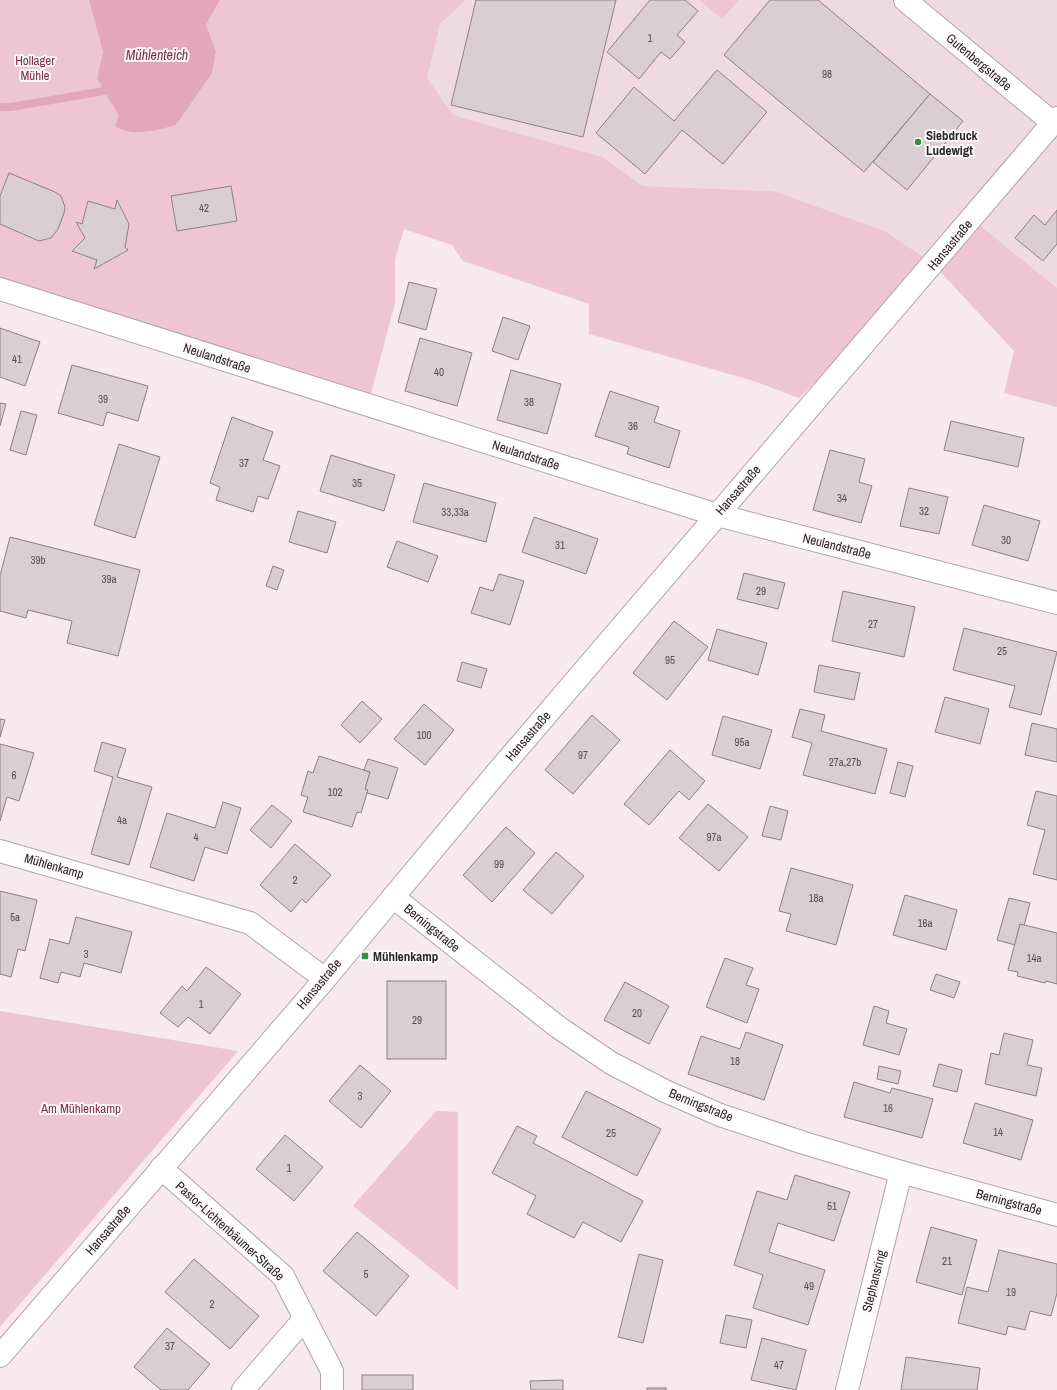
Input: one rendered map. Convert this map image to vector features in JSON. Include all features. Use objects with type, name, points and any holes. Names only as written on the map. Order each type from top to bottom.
[{"type":"street","name":"Gutenbergstraße","points":[[905,0],[1055,121]]},
{"type":"street","name":"Hansastraße","points":[[0,1356],[325,979],[494,776],[1055,121]]},
{"type":"street","name":"Neulandstraße","points":[[0,289],[717,515],[1057,603]]},
{"type":"street","name":"Mühlenkamp","points":[[0,851],[250,923],[325,979]]},
{"type":"street","name":"Berningstraße","points":[[393,897],[558,1027],[611,1063],[665,1091],[720,1114],[804,1143],[901,1172],[1057,1215]]},
{"type":"street","name":"Pastor-Lichtenbäumer-Straße","points":[[161,1168],[283,1276],[332,1371],[332,1390]]},
{"type":"street","name":"Stephansring","points":[[847,1390],[901,1172]]},
{"type":"street","points":[[243,1390],[304,1318]]},
{"type":"shaded area","points":[[466,0],[1057,0],[1057,288],[972,219],[933,264],[773,191],[643,186],[603,157],[453,115],[426,78],[440,24]]},
{"type":"green space","name":"Hollager Mühle","points":[[0,0],[89,0],[103,52],[97,78],[216,51],[206,25],[220,0],[466,0],[440,24],[427,78],[453,115],[603,157],[643,186],[773,191],[885,231],[933,264],[799,398],[757,382],[589,334],[589,304],[463,261],[452,245],[404,229],[395,259],[395,303],[368,405],[0,284]]},
{"type":"green space","points":[[699,0],[739,0],[722,19]]},
{"type":"green space","points":[[972,219],[1057,288],[1057,407],[1004,393],[1014,351],[933,264]]},
{"type":"green space","name":"Am Mühlenkamp","points":[[0,1011],[238,1051],[0,1327]]},
{"type":"green space","points":[[436,1111],[458,1112],[458,1290],[353,1206]]},
{"type":"water","name":"Mühlenteich","points":[[89,0],[220,0],[206,25],[216,51],[212,73],[176,125],[145,132],[129,132],[115,126],[119,116],[97,78],[103,52]]},
{"type":"building","points":[[476,0],[616,0],[583,137],[451,105]]},
{"type":"building","points":[[650,0],[685,0],[698,11],[677,35],[685,42],[670,59],[661,52],[639,79],[607,52]]},
{"type":"building","points":[[770,0],[818,0],[930,94],[864,172],[724,55]]},
{"type":"building","points":[[717,70],[767,112],[723,164],[682,130],[645,174],[596,133],[634,87],[674,121]]},
{"type":"building","name":"Siebdruck Ludewigt","points":[[930,94],[963,121],[907,190],[873,162]]},
{"type":"building","points":[[9,173],[55,192],[61,196],[65,207],[64,213],[58,229],[51,238],[39,241],[0,224],[0,196]]},
{"type":"building","points":[[231,186],[237,221],[177,231],[171,196]]},
{"type":"building","points":[[117,200],[129,224],[125,247],[128,250],[94,269],[97,260],[72,251],[85,238],[76,222],[82,224],[88,201],[115,209]]},
{"type":"building","points":[[1057,210],[1057,244],[1043,261],[1015,238],[1034,215],[1045,225]]},
{"type":"building","points":[[409,282],[437,289],[426,330],[398,322]]},
{"type":"building","points":[[503,317],[530,326],[518,360],[492,351]]},
{"type":"building","points":[[0,328],[40,342],[25,386],[0,377]]},
{"type":"building","points":[[420,338],[472,353],[457,406],[405,391]]},
{"type":"building","points":[[72,365],[148,386],[138,421],[107,412],[103,426],[58,413]]},
{"type":"building","points":[[511,370],[561,384],[547,434],[497,420]]},
{"type":"building","points":[[610,391],[659,407],[654,422],[680,431],[669,468],[627,454],[629,447],[595,436]]},
{"type":"building","points":[[0,403],[6,404],[0,426]]},
{"type":"building","points":[[21,411],[37,415],[26,455],[10,450]]},
{"type":"building","points":[[232,417],[273,432],[263,460],[280,466],[268,499],[258,496],[253,512],[216,500],[220,487],[210,483]]},
{"type":"building","points":[[951,421],[1024,438],[1018,467],[944,450]]},
{"type":"building","points":[[119,444],[160,457],[135,538],[94,525]]},
{"type":"building","points":[[830,450],[865,459],[859,482],[872,486],[861,523],[813,510]]},
{"type":"building","points":[[331,455],[395,475],[384,511],[320,491]]},
{"type":"building","points":[[424,483],[496,503],[486,542],[413,522]]},
{"type":"building","points":[[909,488],[948,497],[939,534],[900,526]]},
{"type":"building","points":[[984,505],[1040,521],[1028,561],[972,545]]},
{"type":"building","points":[[298,511],[336,522],[327,553],[289,542]]},
{"type":"building","points":[[534,517],[598,539],[586,574],[522,552]]},
{"type":"building","points":[[10,537],[140,570],[118,656],[67,643],[72,621],[28,610],[26,618],[0,611],[0,576]]},
{"type":"building","points":[[397,541],[438,556],[428,582],[387,567]]},
{"type":"building","points":[[273,566],[284,570],[277,590],[266,586]]},
{"type":"building","points":[[744,573],[785,583],[778,609],[737,599]]},
{"type":"building","points":[[499,574],[524,581],[510,625],[471,613],[480,587],[493,591]]},
{"type":"building","points":[[843,591],[915,607],[904,657],[832,641]]},
{"type":"building","points":[[674,621],[708,647],[667,700],[633,673]]},
{"type":"building","points":[[964,628],[1057,652],[1041,715],[1009,707],[1015,686],[953,670]]},
{"type":"building","points":[[717,629],[767,643],[758,675],[708,660]]},
{"type":"building","points":[[462,662],[487,669],[481,688],[457,681]]},
{"type":"building","points":[[819,665],[860,673],[854,700],[814,692]]},
{"type":"building","points":[[945,697],[989,709],[980,744],[935,732]]},
{"type":"building","points":[[362,701],[382,719],[360,743],[341,725]]},
{"type":"building","points":[[424,704],[454,730],[425,765],[394,739]]},
{"type":"building","points":[[800,709],[825,715],[821,731],[887,749],[875,794],[803,775],[812,743],[792,737]]},
{"type":"building","points":[[592,715],[620,740],[573,794],[545,770]]},
{"type":"building","points":[[723,716],[772,730],[760,769],[712,755]]},
{"type":"building","points":[[0,719],[5,720],[0,737]]},
{"type":"building","points":[[1032,723],[1057,729],[1057,762],[1025,755]]},
{"type":"building","points":[[102,742],[126,749],[117,777],[152,787],[129,865],[91,854],[113,777],[94,771]]},
{"type":"building","points":[[0,744],[34,753],[19,801],[7,797],[0,821]]},
{"type":"building","points":[[670,750],[705,781],[689,800],[679,791],[649,825],[624,804]]},
{"type":"building","points":[[319,756],[370,772],[365,789],[368,790],[361,813],[357,812],[352,827],[303,812],[308,797],[301,795],[308,771],[313,773]]},
{"type":"building","points":[[368,759],[398,768],[388,799],[367,793],[368,790],[365,789],[370,772],[364,770]]},
{"type":"building","points":[[898,762],[913,766],[905,797],[890,793]]},
{"type":"building","points":[[1036,791],[1057,796],[1057,880],[1033,874],[1045,830],[1027,825]]},
{"type":"building","points":[[223,802],[241,808],[227,854],[205,847],[194,881],[150,867],[167,813],[215,828]]},
{"type":"building","points":[[708,804],[748,837],[719,871],[679,838]]},
{"type":"building","points":[[272,805],[292,821],[271,848],[250,830]]},
{"type":"building","points":[[770,806],[788,811],[781,840],[762,836]]},
{"type":"building","points":[[506,827],[535,853],[492,902],[463,875]]},
{"type":"building","points":[[295,844],[331,875],[306,903],[302,899],[291,912],[260,885]]},
{"type":"building","points":[[556,852],[584,876],[552,914],[523,890]]},
{"type":"building","points":[[791,868],[853,885],[836,945],[786,931],[791,914],[779,911]]},
{"type":"building","points":[[0,891],[37,900],[25,951],[18,949],[11,977],[0,974]]},
{"type":"building","points":[[905,895],[957,910],[946,950],[893,935]]},
{"type":"building","points":[[1009,898],[1030,903],[1024,926],[1020,924],[1015,945],[997,940]]},
{"type":"building","points":[[76,917],[132,932],[121,973],[84,963],[80,977],[61,972],[58,983],[40,978],[50,939],[69,944]]},
{"type":"building","points":[[1020,924],[1057,933],[1057,984],[1046,981],[1045,983],[1017,976],[1018,972],[1008,970]]},
{"type":"building","points":[[725,958],[753,968],[746,985],[759,989],[747,1023],[706,1007]]},
{"type":"building","points":[[206,967],[241,994],[210,1034],[188,1017],[178,1027],[160,1013],[182,986],[187,991]]},
{"type":"building","points":[[936,974],[960,982],[954,998],[930,990]]},
{"type":"building","points":[[387,981],[446,981],[446,1059],[387,1059]]},
{"type":"building","points":[[625,982],[669,1006],[649,1044],[604,1020]]},
{"type":"building","points":[[874,1006],[889,1011],[886,1023],[907,1029],[899,1055],[863,1045]]},
{"type":"building","points":[[746,1032],[783,1045],[764,1100],[688,1074],[701,1036],[740,1049]]},
{"type":"building","points":[[1004,1033],[1033,1040],[1027,1065],[1042,1068],[1036,1096],[985,1084],[991,1053],[999,1055]]},
{"type":"building","points":[[939,1064],[962,1070],[957,1092],[933,1086]]},
{"type":"building","points":[[360,1065],[391,1091],[361,1128],[329,1101]]},
{"type":"building","points":[[879,1066],[901,1071],[898,1084],[877,1079]]},
{"type":"building","points":[[854,1082],[890,1093],[892,1088],[933,1099],[922,1138],[844,1117]]},
{"type":"building","points":[[586,1091],[661,1129],[637,1176],[562,1137]]},
{"type":"building","points":[[975,1103],[1033,1120],[1021,1160],[963,1143]]},
{"type":"building","points":[[517,1126],[537,1136],[533,1143],[643,1201],[621,1242],[583,1222],[574,1238],[527,1214],[536,1196],[492,1173]]},
{"type":"building","points":[[285,1135],[323,1167],[294,1201],[256,1169]]},
{"type":"building","points":[[795,1175],[850,1192],[834,1241],[778,1223],[769,1252],[825,1270],[808,1325],[753,1308],[763,1275],[734,1265],[757,1191],[787,1200]]},
{"type":"building","points":[[931,1227],[977,1240],[962,1295],[916,1282]]},
{"type":"building","points":[[357,1232],[409,1276],[376,1316],[323,1271]]},
{"type":"building","points":[[999,1250],[1057,1264],[1057,1293],[1051,1316],[1030,1311],[1025,1330],[1008,1326],[1006,1335],[958,1323],[967,1287],[988,1292]]},
{"type":"building","points":[[639,1254],[663,1260],[643,1343],[618,1337]]},
{"type":"building","points":[[194,1259],[259,1316],[230,1349],[165,1292]]},
{"type":"building","points":[[726,1315],[752,1320],[746,1348],[720,1343]]},
{"type":"building","points":[[167,1328],[210,1364],[188,1390],[161,1390],[134,1367]]},
{"type":"building","points":[[762,1338],[806,1350],[796,1390],[751,1380]]},
{"type":"building","points":[[906,1357],[980,1368],[977,1390],[901,1390]]},
{"type":"building","points":[[362,1375],[413,1375],[413,1390],[362,1390]]},
{"type":"building","points":[[563,1380],[563,1390],[531,1390],[530,1381]]},
{"type":"building","points":[[647,1388],[666,1388],[666,1390],[647,1390]]},
{"type":"waterway","points":[[0,107],[11,107],[104,91]]},
{"type":"place","name":"Siebdruck Ludewigt","points":[[918,142]]},
{"type":"place","name":"Mühlenkamp","points":[[365,956]]}]
